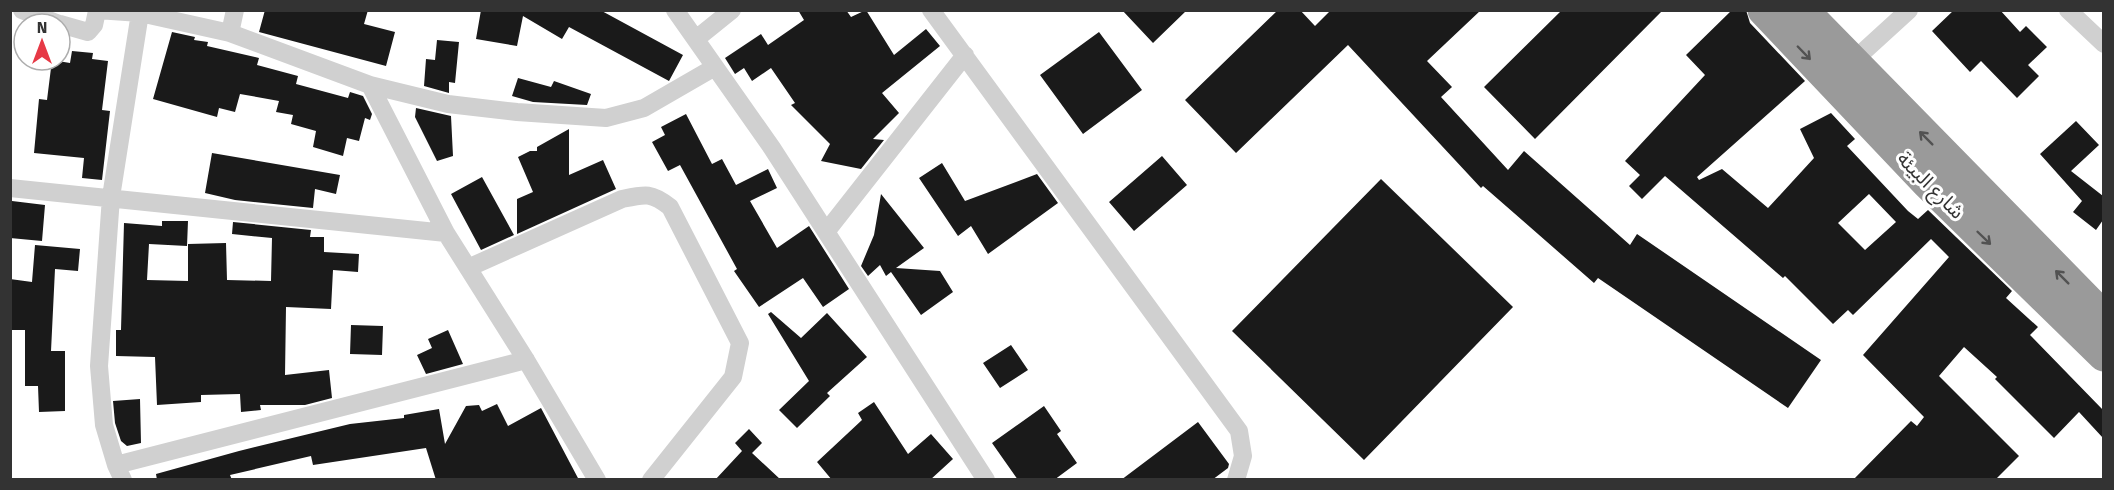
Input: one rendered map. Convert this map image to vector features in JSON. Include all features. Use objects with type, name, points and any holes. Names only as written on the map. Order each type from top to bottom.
[{"type":"highway","name":"شارع البيئة","points":[[1764,10],[1927,182],[2103,355]]},
{"type":"highway","name":"شارع البيئة","points":[[1802,10],[2103,318]]},
{"type":"street","points":[[230,33],[235,10]]},
{"type":"street","points":[[675,10],[826,232],[978,477]]},
{"type":"street","points":[[696,39],[732,10]]},
{"type":"street","points":[[931,10],[1239,431],[1244,456],[1236,480]]},
{"type":"street","points":[[1852,62],[1909,10]]},
{"type":"street","points":[[2068,10],[2103,44]]},
{"type":"street","points":[[72,27],[88,32],[94,25],[97,11],[140,13],[230,33],[370,85],[448,104],[517,112],[606,118],[644,108],[715,67]]},
{"type":"street","points":[[140,13],[111,197],[99,366],[104,425],[119,472],[526,360]]},
{"type":"street","points":[[826,232],[965,55]]},
{"type":"street","points":[[370,85],[446,233],[470,267],[597,480]]},
{"type":"street","points":[[10,188],[446,233]]},
{"type":"street","points":[[470,267],[622,199],[644,194],[656,196],[670,207],[740,343],[733,377],[651,480]]},
{"type":"building","points":[[265,10],[368,10],[364,24],[395,32],[386,66],[259,32]]},
{"type":"building","points":[[481,10],[600,10],[683,55],[669,81],[569,27],[562,39],[523,16],[517,46],[476,39]]},
{"type":"building","points":[[798,10],[846,10],[851,17],[866,10],[894,55],[926,29],[940,46],[882,93],[899,113],[873,139],[884,140],[861,169],[821,161],[830,144],[791,105],[795,103],[771,68],[752,81],[744,68],[735,74],[725,58],[761,34],[768,45],[804,20]]},
{"type":"building","points":[[1122,10],[1187,10],[1153,43]]},
{"type":"building","points":[[1278,10],[1300,10],[1315,26],[1331,10],[1481,10],[1427,61],[1452,87],[1441,97],[1508,170],[1524,151],[1630,245],[1637,234],[1821,360],[1788,408],[1598,278],[1594,283],[1483,186],[1481,188],[1348,45],[1236,153],[1185,100]]},
{"type":"building","points":[[1562,10],[1663,10],[1535,139],[1484,87]]},
{"type":"building","points":[[1732,10],[1746,10],[1750,23],[1805,81],[1697,177],[1699,180],[1722,169],[1768,208],[1814,158],[1800,129],[1831,113],[1855,139],[1847,146],[1908,211],[1918,219],[1928,210],[2012,291],[2006,298],[2038,327],[2030,335],[2103,410],[2103,438],[2079,412],[2054,438],[1995,379],[1997,377],[1964,347],[1939,376],[2019,456],[1995,480],[1853,480],[1911,421],[1917,426],[1924,417],[1863,355],[1949,257],[1931,239],[1853,315],[1848,310],[1833,324],[1785,276],[1783,278],[1665,176],[1642,199],[1629,186],[1640,175],[1625,161],[1705,75],[1686,55]],"holes":[[[1869,194],[1896,222],[1865,250],[1838,223]]]},
{"type":"building","points":[[1954,10],[2000,10],[2020,32],[2026,26],[2047,47],[2028,65],[2039,76],[2017,98],[1981,61],[1970,72],[1932,31]]},
{"type":"building","points":[[172,32],[195,37],[194,40],[208,42],[207,46],[259,58],[257,65],[298,76],[296,84],[348,98],[350,92],[363,96],[372,114],[370,120],[365,118],[359,141],[347,138],[343,156],[313,147],[316,131],[291,124],[293,115],[276,112],[279,101],[240,94],[235,112],[219,108],[217,117],[153,99]]},
{"type":"building","points":[[1099,32],[1142,90],[1083,134],[1040,75]]},
{"type":"building","points":[[437,40],[459,42],[455,83],[449,82],[449,93],[424,86],[426,59],[435,60]]},
{"type":"building","points":[[72,51],[93,53],[92,59],[108,61],[102,110],[110,111],[102,180],[82,178],[84,158],[34,153],[39,99],[47,100],[50,72],[72,72]]},
{"type":"building","points":[[518,78],[551,87],[554,81],[591,94],[587,105],[533,102],[512,96]]},
{"type":"building","points":[[416,108],[451,116],[453,156],[437,161],[415,117]]},
{"type":"building","points":[[686,114],[712,164],[722,159],[736,185],[768,169],[777,188],[750,201],[777,248],[809,226],[849,289],[823,307],[803,278],[759,307],[734,271],[737,269],[680,165],[668,171],[652,142],[665,135],[661,127]]},
{"type":"building","points":[[2076,121],[2099,145],[2071,171],[2103,196],[2103,220],[2096,230],[2073,212],[2082,201],[2040,154]]},
{"type":"building","points":[[569,129],[569,175],[603,160],[616,189],[517,234],[517,199],[533,192],[518,157],[530,151],[537,151],[537,147]]},
{"type":"building","points":[[212,153],[340,175],[336,194],[315,189],[313,208],[235,200],[205,193]]},
{"type":"building","points":[[1162,156],[1187,185],[1134,231],[1109,202]]},
{"type":"building","points":[[942,163],[965,201],[1037,174],[1058,203],[988,254],[971,226],[958,236],[919,178]]},
{"type":"building","points":[[482,177],[514,235],[481,250],[451,194]]},
{"type":"building","points":[[1381,179],[1513,307],[1364,460],[1232,331]]},
{"type":"building","points":[[881,194],[924,248],[896,268],[940,271],[953,292],[921,315],[891,272],[886,276],[880,265],[868,276],[861,266],[874,235]]},
{"type":"building","points":[[12,201],[45,205],[42,241],[10,238]]},
{"type":"building","points":[[162,221],[188,221],[187,246],[149,244],[147,280],[188,281],[188,244],[226,243],[227,280],[271,281],[272,238],[232,234],[233,222],[311,230],[310,237],[324,237],[324,252],[359,254],[358,272],[333,270],[331,309],[286,307],[285,375],[329,370],[332,398],[305,405],[260,405],[261,410],[241,412],[240,394],[201,395],[201,402],[157,405],[155,357],[116,356],[116,330],[121,330],[124,223],[162,226]]},
{"type":"building","points":[[35,245],[80,249],[78,271],[55,269],[51,351],[65,351],[65,411],[39,412],[38,386],[25,386],[25,330],[10,330],[10,279],[32,282]]},
{"type":"building","points":[[771,312],[801,338],[827,313],[867,357],[827,393],[830,396],[797,428],[779,410],[809,381],[768,314]]},
{"type":"building","points":[[351,325],[383,326],[382,355],[350,354]]},
{"type":"building","points":[[448,330],[463,364],[426,374],[417,355],[432,348],[428,339]]},
{"type":"building","points":[[1011,345],[1028,370],[1000,388],[983,363]]},
{"type":"building","points":[[140,399],[141,443],[127,446],[121,441],[115,423],[113,401]]},
{"type":"building","points":[[874,402],[908,454],[931,434],[953,459],[930,480],[832,480],[817,462],[862,420],[858,413]]},
{"type":"building","points":[[497,404],[508,426],[541,408],[579,480],[436,480],[426,448],[313,465],[311,456],[230,475],[232,480],[157,480],[156,474],[239,451],[350,424],[404,418],[404,415],[439,409],[445,444],[466,406],[479,405],[482,411]]},
{"type":"building","points":[[1044,406],[1061,431],[1057,434],[1077,463],[1054,480],[1018,480],[992,443]]},
{"type":"building","points":[[1198,422],[1229,464],[1228,468],[1212,480],[1121,480]]},
{"type":"building","points":[[749,429],[762,443],[752,453],[781,480],[715,480],[742,451],[735,443]]}]
